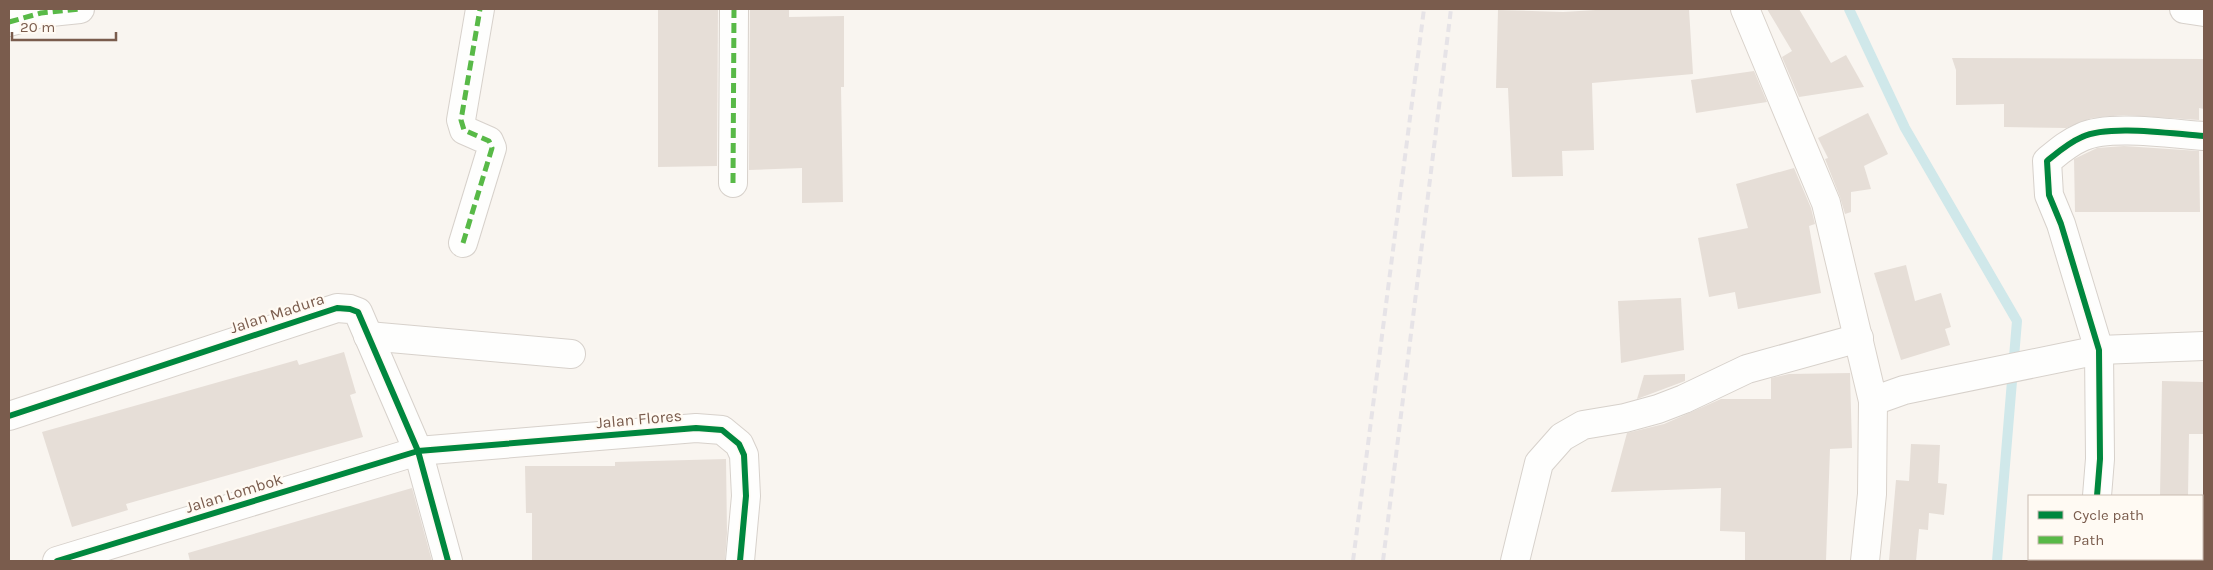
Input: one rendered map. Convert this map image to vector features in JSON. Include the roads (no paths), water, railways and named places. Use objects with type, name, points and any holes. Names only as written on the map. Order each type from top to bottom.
[{"type":"street","points":[[9,22],[41,12],[80,9]]},
{"type":"street","points":[[462,243],[492,148],[489,141],[464,130],[461,120],[465,107],[480,9]]},
{"type":"street","points":[[733,183],[734,9]]},
{"type":"street","points":[[1745,9],[1826,203],[1873,402],[1872,494],[1865,561]]},
{"type":"street","points":[[2184,9],[2204,12]]},
{"type":"street","points":[[2097,495],[2100,459],[2099,350],[2061,224],[2049,195],[2048,161],[2067,144],[2084,136],[2105,131],[2204,136]]},
{"type":"street","name":"Jalan Madura","points":[[9,416],[337,308],[358,312],[418,451],[448,561]]},
{"type":"street","points":[[368,336],[571,354]]},
{"type":"street","points":[[1515,561],[1539,463],[1562,437],[1583,425],[1625,418],[1658,409],[1747,370],[1859,338]]},
{"type":"street","points":[[1873,402],[1904,390],[2099,350],[2204,346]]},
{"type":"street","name":"Jalan Flores","points":[[418,451],[696,428],[722,430],[739,444],[744,455],[746,496],[740,561]]},
{"type":"street","name":"Jalan Lombok","points":[[57,561],[418,451]]},
{"type":"waterway","points":[[1849,9],[1905,128],[2017,321],[1997,561]]},
{"type":"railway","points":[[1353,561],[1424,9]]},
{"type":"railway","points":[[1383,561],[1451,9]]}]
